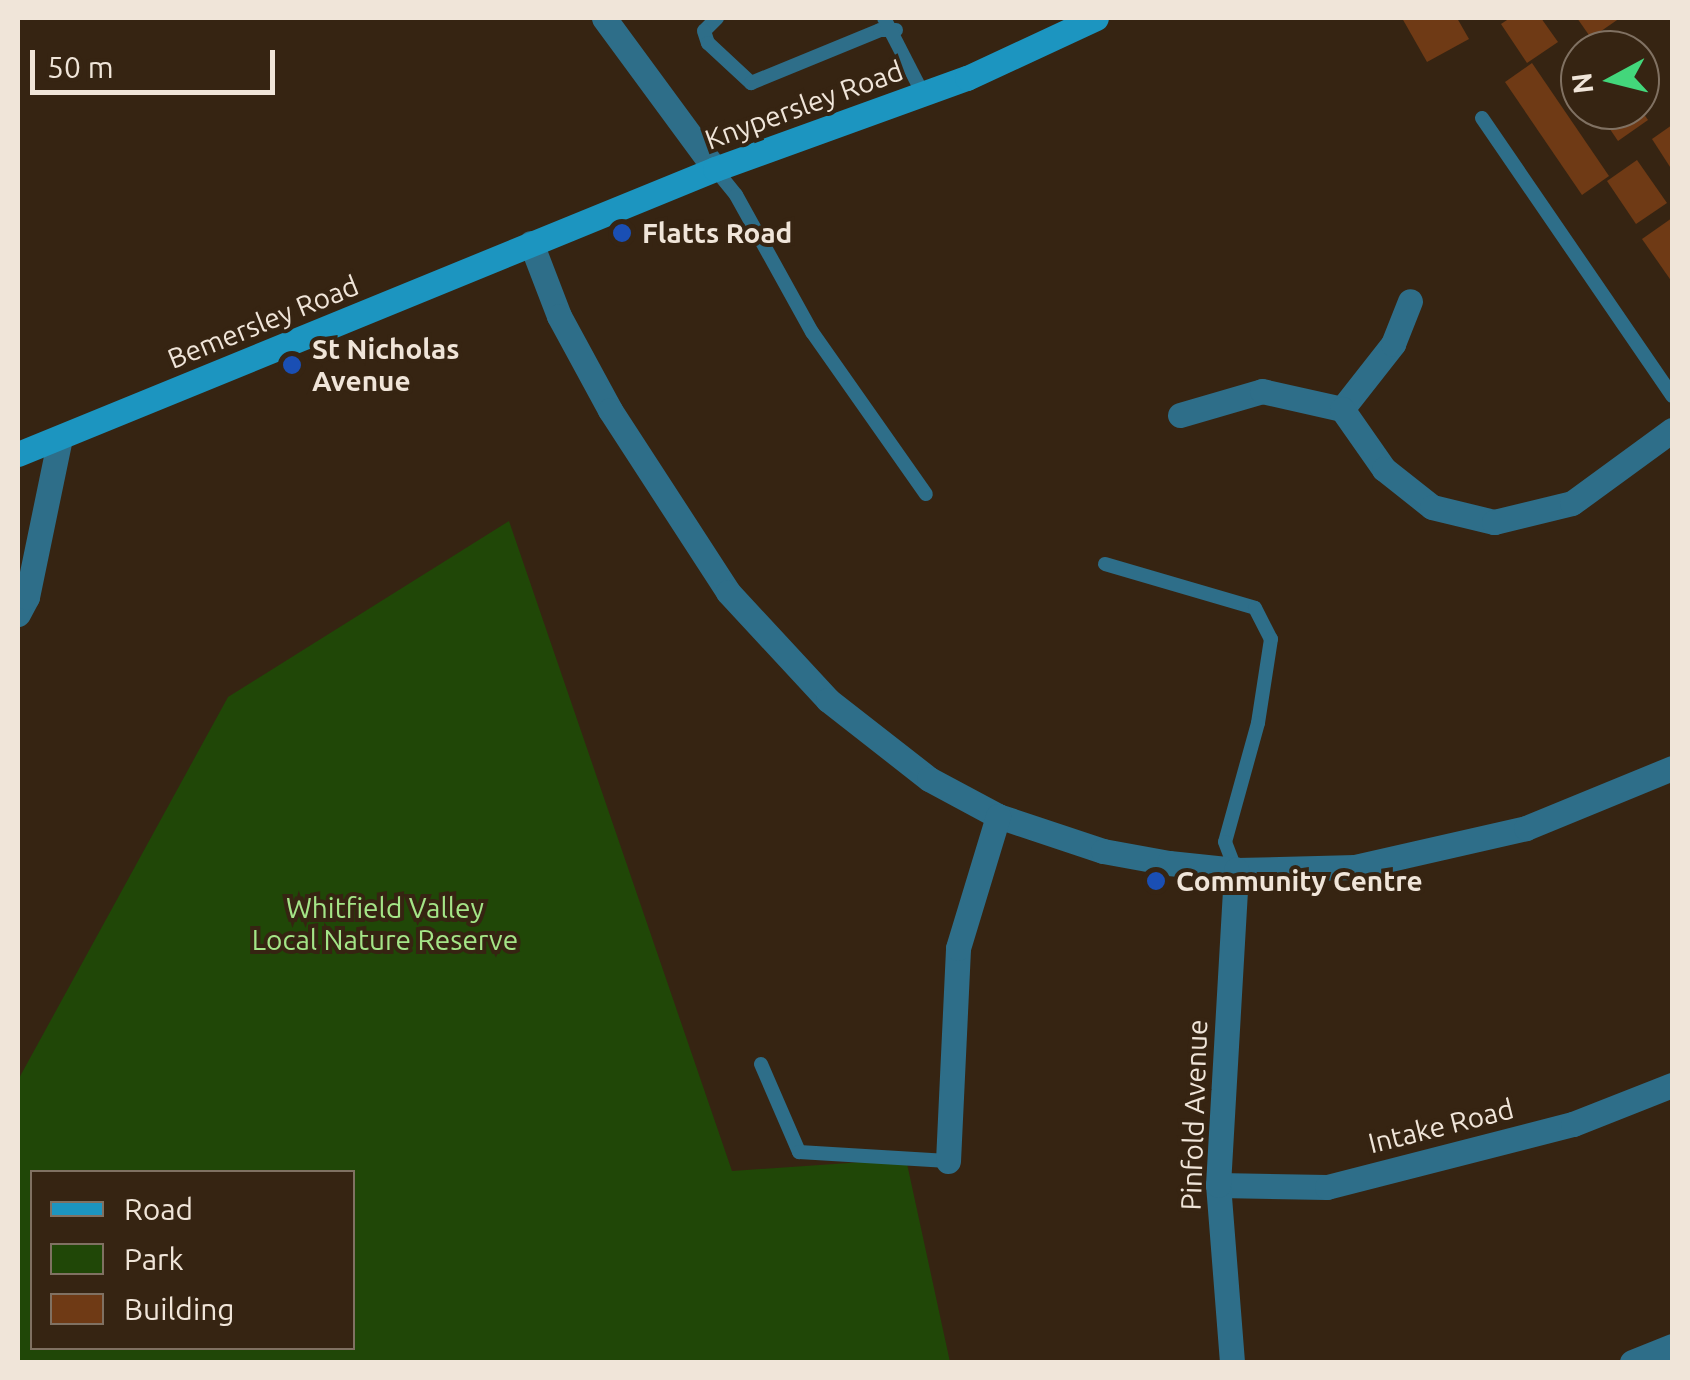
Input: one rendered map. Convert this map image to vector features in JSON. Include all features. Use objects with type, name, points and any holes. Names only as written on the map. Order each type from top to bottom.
[{"type":"street","points":[[604,18],[715,169]]},
{"type":"street","name":"Knypersley Road","points":[[530,244],[715,169],[923,94],[1096,18]]},
{"type":"street","points":[[530,244],[559,316],[610,410],[728,592],[828,700],[929,779],[998,816],[1103,851],[1236,870],[1356,868],[1526,828],[1672,768]]},
{"type":"street","name":"Bemersley Road","points":[[18,454],[530,244]]},
{"type":"street","points":[[1342,409],[1393,344],[1410,301]]},
{"type":"street","points":[[1180,415],[1262,390],[1342,409],[1384,468],[1432,507],[1494,522],[1572,503],[1672,430]]},
{"type":"street","points":[[18,614],[60,438]]},
{"type":"street","points":[[948,1161],[958,948],[998,816]]},
{"type":"street","name":"Pinfold Avenue","points":[[1232,1362],[1218,1185],[1236,870]]},
{"type":"street","name":"Intake Road","points":[[1218,1185],[1327,1187],[1572,1124],[1672,1085]]},
{"type":"street","points":[[1632,1362],[1672,1346]]},
{"type":"lane","points":[[717,18],[704,31],[708,44],[751,82],[880,30],[896,30]]},
{"type":"lane","points":[[884,18],[896,30],[923,94]]},
{"type":"lane","points":[[1482,118],[1672,396]]},
{"type":"lane","points":[[715,169],[812,332],[926,494]]},
{"type":"lane","points":[[1105,564],[1254,608],[1270,639],[1258,723],[1225,842],[1236,870]]},
{"type":"lane","points":[[761,1064],[799,1152],[948,1161]]},
{"type":"green space","name":"Whitfield Valley Local Nature Reserve","points":[[509,521],[732,1171],[906,1159],[950,1362],[18,1362],[18,1080],[228,697]]},
{"type":"building","points":[[1402,18],[1457,18],[1469,39],[1427,62]]},
{"type":"building","points":[[1510,18],[1541,18],[1558,42],[1527,63],[1501,24]]},
{"type":"building","points":[[1577,18],[1620,18],[1603,30],[1585,30]]},
{"type":"building","points":[[1532,63],[1560,104],[1560,130],[1578,130],[1609,176],[1582,195],[1505,82]]},
{"type":"building","points":[[1672,125],[1672,170],[1652,139]]},
{"type":"building","points":[[1611,130],[1634,130],[1618,141]]},
{"type":"building","points":[[1637,160],[1667,203],[1636,224],[1607,181]]},
{"type":"building","points":[[1672,218],[1672,282],[1642,239]]},
{"type":"place","name":"Flatts Road","points":[[622,233]]},
{"type":"place","name":"St Nicholas Avenue","points":[[292,365]]},
{"type":"place","name":"Community Centre","points":[[1156,881]]}]
